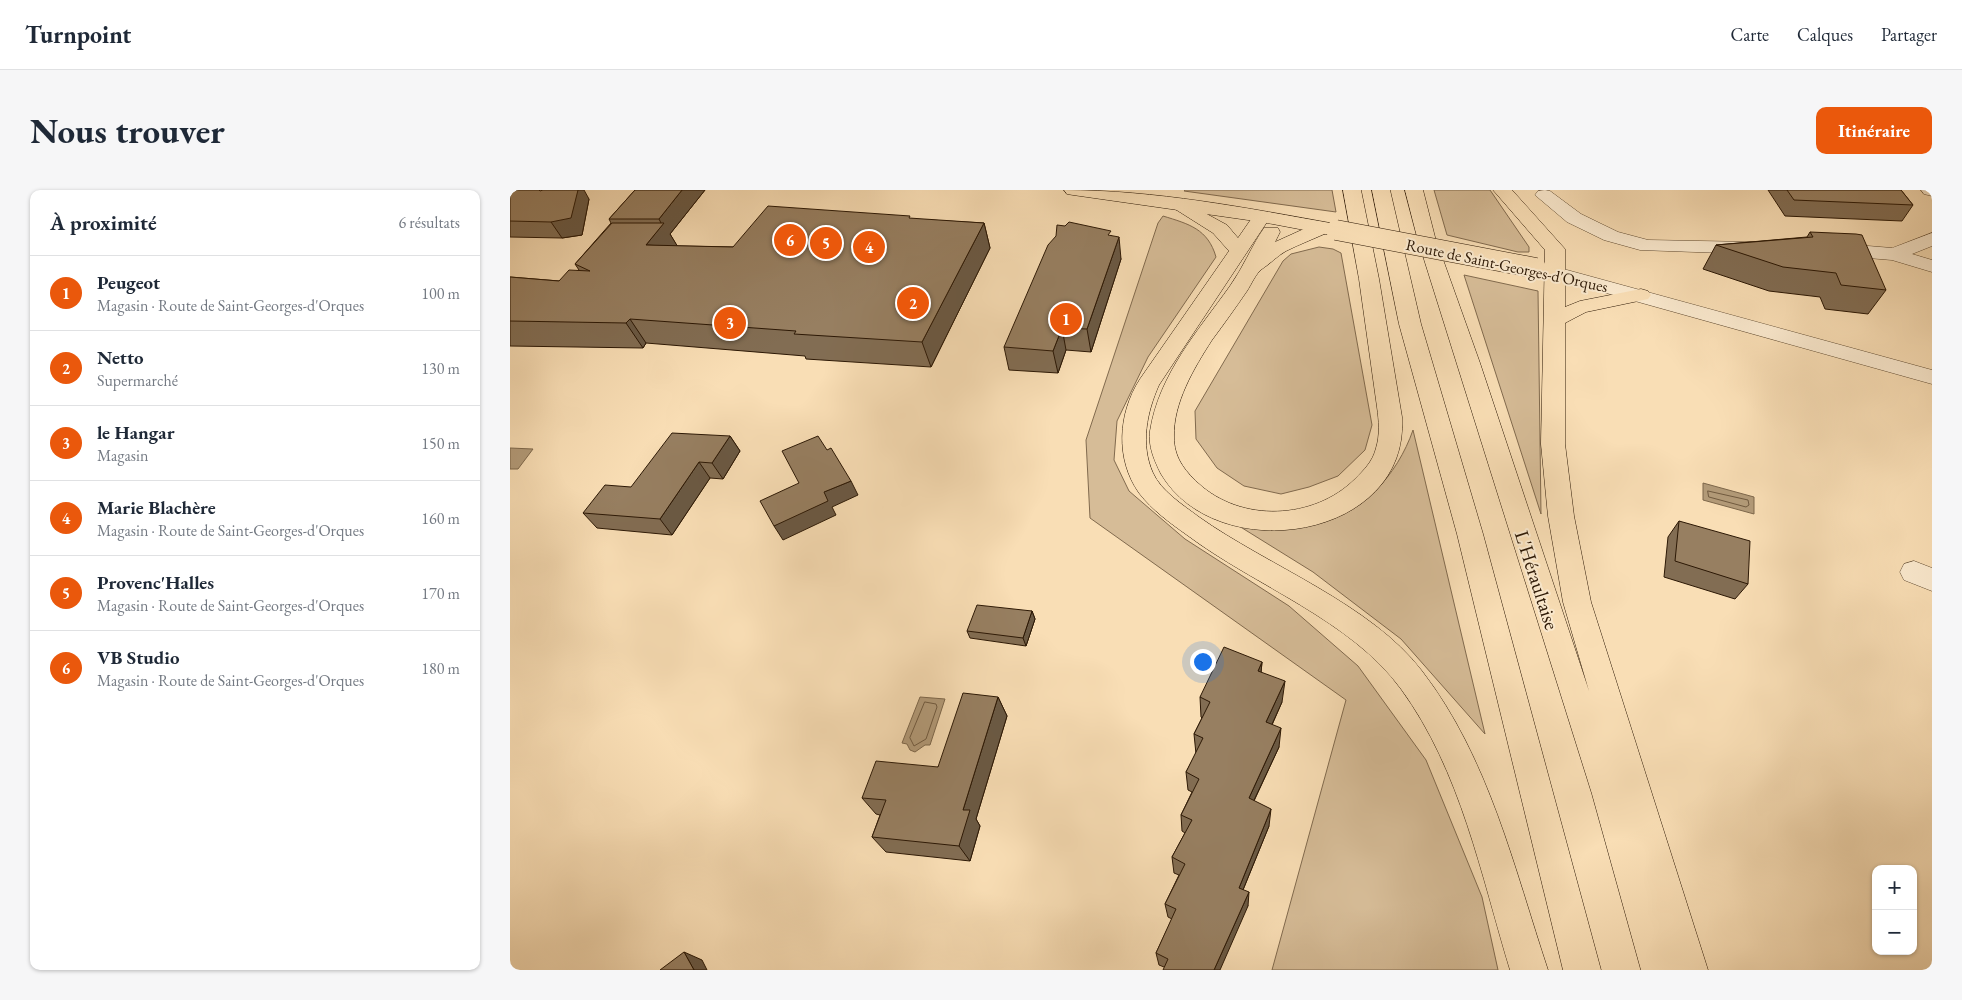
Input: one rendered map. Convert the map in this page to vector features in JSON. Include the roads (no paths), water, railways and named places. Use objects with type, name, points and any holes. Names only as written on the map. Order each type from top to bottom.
[{"type":"main road","name":"Route de Saint-Georges-d'Orques","points":[[1073,190],[1330,228],[1546,271]]},
{"type":"main road","points":[[1271,218],[1245,260],[1172,393],[1165,412],[1161,433],[1163,451],[1170,469],[1186,489],[1206,504],[1231,515],[1282,522],[1320,514],[1353,497],[1377,472],[1389,447],[1390,416],[1367,262],[1352,190]]},
{"type":"main road","points":[[1381,190],[1410,324],[1470,534],[1582,970]]},
{"type":"main road","name":"L'Héraultaise","points":[[1414,190],[1426,237],[1469,363],[1532,565],[1608,794],[1660,970]]},
{"type":"main road","points":[[1502,190],[1554,249],[1546,271],[1553,321],[1553,444],[1561,516],[1577,602],[1689,970]]},
{"type":"main road","points":[[1181,205],[1220,229],[1245,260]]},
{"type":"main road","points":[[1330,228],[1245,260],[1161,364],[1140,400],[1133,441],[1137,460],[1147,484],[1181,516],[1229,551],[1339,615],[1378,644],[1411,680],[1450,740],[1476,804],[1529,970]]},
{"type":"main road","points":[[1553,321],[1580,307],[1642,295]]},
{"type":"street","points":[[1544,195],[1574,218],[1611,236],[1648,246],[1764,248]]},
{"type":"street","points":[[1894,254],[1932,239]]},
{"type":"street","points":[[1813,249],[1894,254],[1932,266]]},
{"type":"street","name":"Route de Saint-Georges-d'Orques","points":[[1546,271],[1642,295],[1932,377]]},
{"type":"water","points":[[510,448],[533,449],[518,469],[510,469]]},
{"type":"water","points":[[1703,483],[1754,497],[1754,514],[1703,500]]},
{"type":"water","points":[[920,697],[945,699],[930,745],[925,745],[915,752],[910,750],[907,744],[902,743]]},
{"type":"place","name":"VB Studio","points":[[790,240]]},
{"type":"place","name":"Provenc'Halles","points":[[826,243]]},
{"type":"place","name":"Marie Blachère","points":[[869,247]]},
{"type":"place","name":"Netto","points":[[913,303]]},
{"type":"place","name":"Peugeot","points":[[1066,319]]},
{"type":"place","name":"le Hangar","points":[[730,323]]}]
